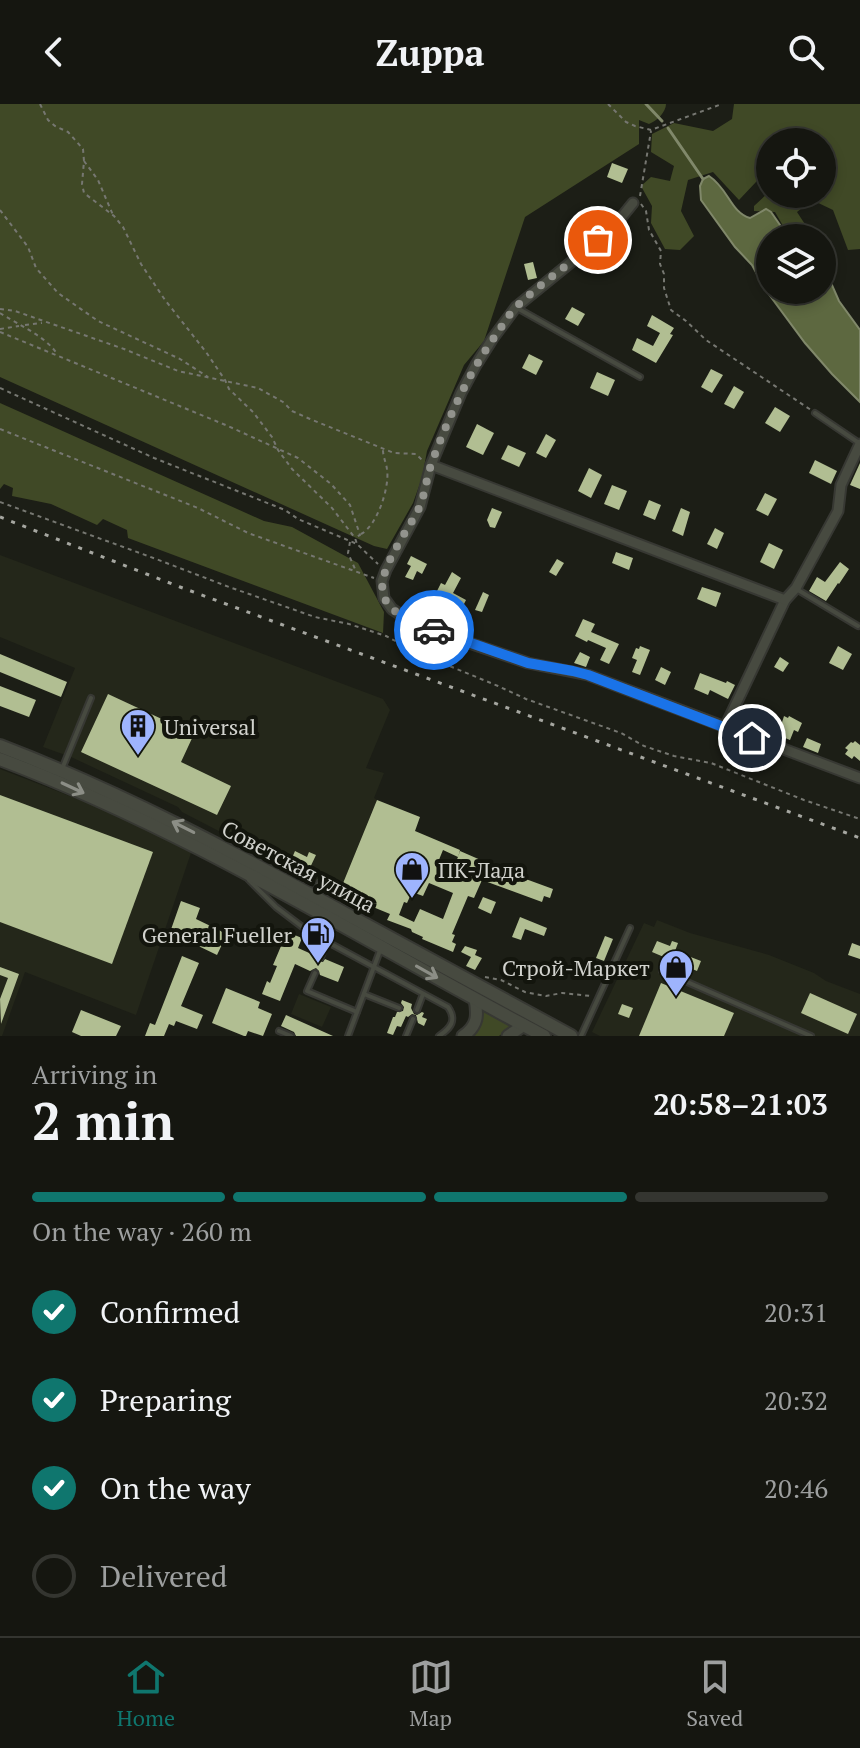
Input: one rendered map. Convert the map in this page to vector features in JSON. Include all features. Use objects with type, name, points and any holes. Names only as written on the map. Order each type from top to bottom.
[{"type":"main road","name":"Советская улица","points":[[0,746],[62,769],[149,809],[271,887],[313,896],[571,1036]]},
{"type":"main road","name":"Советская улица","points":[[0,759],[58,781],[239,869],[544,1036]]},
{"type":"street","points":[[636,202],[603,237],[516,307],[476,365],[431,465],[420,507],[386,570],[382,581],[384,598],[392,609],[404,617],[440,633],[528,663],[588,675],[860,778]]},
{"type":"street","points":[[725,727],[785,600],[796,588],[838,511],[841,485],[860,444]]},
{"type":"street","points":[[431,465],[785,600]]},
{"type":"street","points":[[463,1036],[475,1024],[478,1014],[475,999]]},
{"type":"street","points":[[508,1036],[524,1025]]},
{"type":"lane","points":[[516,307],[640,377]]},
{"type":"lane","points":[[815,413],[860,444]]},
{"type":"lane","points":[[796,588],[858,626]]},
{"type":"lane","points":[[62,769],[91,698]]},
{"type":"lane","points":[[313,896],[319,883]]},
{"type":"lane","points":[[271,887],[302,927],[444,1004],[453,1017],[451,1027],[439,1036]]},
{"type":"lane","points":[[581,1036],[630,928]]},
{"type":"lane","points":[[321,957],[327,941]]},
{"type":"lane","points":[[348,1036],[382,948]]},
{"type":"lane","points":[[662,971],[811,1036]]},
{"type":"lane","points":[[315,973],[307,991],[357,1012]]},
{"type":"lane","points":[[417,1010],[423,993]]},
{"type":"lane","points":[[364,994],[399,1008]]},
{"type":"lane","points":[[406,1036],[413,1019]]},
{"type":"lane","points":[[279,1031],[291,1036]]},
{"type":"path","points":[[40,104],[48,120],[68,132],[83,149],[84,193],[123,227],[149,276],[235,397],[253,412],[292,469],[332,508],[357,544]]},
{"type":"path","points":[[608,104],[626,122],[651,130],[722,104]]},
{"type":"path","points":[[651,130],[647,161],[636,202],[646,211],[649,230],[661,251],[664,288],[671,310],[706,340],[815,413]]},
{"type":"path","points":[[84,161],[98,180],[114,216]]},
{"type":"path","points":[[0,210],[28,247],[36,268],[58,293],[98,321],[180,359],[210,378]]},
{"type":"path","points":[[0,311],[15,311],[178,371],[258,388],[283,402],[292,411],[383,449],[403,455],[416,454],[431,465]]},
{"type":"path","points":[[0,311],[53,348],[57,356]]},
{"type":"path","points":[[0,330],[46,323]]},
{"type":"path","points":[[0,330],[298,458],[331,484],[350,505],[360,535]]},
{"type":"path","points":[[0,388],[154,458],[285,510],[298,519],[357,544],[386,570]]},
{"type":"path","points":[[0,429],[198,508],[248,533],[382,581]]},
{"type":"path","points":[[355,538],[371,527],[387,483],[383,449]]},
{"type":"path","points":[[0,502],[315,617],[386,636],[418,653],[526,699],[621,733],[644,746],[711,763],[860,819]]},
{"type":"path","points":[[350,542],[348,553],[356,570]]},
{"type":"path","points":[[479,976],[501,980],[525,992],[546,996],[578,993],[599,998]]},
{"type":"shaded area","points":[[0,104],[666,104],[666,107],[652,123],[639,120],[639,144],[525,217],[484,341],[464,365],[427,451],[413,503],[387,549],[374,546],[0,377]]},
{"type":"shaded area","points":[[734,104],[860,104],[860,249],[848,250],[833,210],[829,208],[836,208],[836,128],[756,128],[756,182],[739,200],[713,172],[688,180],[681,211],[694,236],[680,250],[665,249],[651,223],[652,206],[641,186],[651,177],[670,181],[674,166],[651,152],[652,134],[674,123],[713,131],[732,119]]},
{"type":"shaded area","points":[[709,176],[715,181],[744,215],[750,218],[766,209],[779,224],[756,224],[756,272],[701,200],[703,179]]},
{"type":"shaded area","points":[[754,206],[802,208],[797,212],[805,224],[782,224],[775,212],[754,211]]},
{"type":"shaded area","points":[[836,294],[860,330],[860,402],[832,374],[776,304],[836,304]]},
{"type":"shaded area","points":[[0,403],[264,521],[292,527],[358,563],[384,612],[383,633],[128,538],[127,530],[103,519],[97,525],[51,504],[12,496],[13,488],[4,484],[0,489]]},
{"type":"shaded area","points":[[0,555],[383,699],[390,710],[366,768],[384,773],[374,798],[377,800],[339,893],[182,812],[178,807],[43,747],[75,668],[0,637]]},
{"type":"shaded area","points":[[0,769],[137,822],[192,850],[136,1015],[25,972],[0,1036]]},
{"type":"shaded area","points":[[657,920],[690,933],[769,955],[860,994],[860,1036],[600,1036],[592,1032],[644,923],[654,927]]},
{"type":"shaded area","points":[[299,994],[331,1007],[322,1027],[291,1014]]},
{"type":"shaded area","points":[[483,1009],[514,1025],[499,1036],[469,1036],[477,1030]]},
{"type":"building","points":[[612,163],[628,169],[622,183],[607,177]]},
{"type":"building","points":[[533,262],[537,278],[528,280],[524,264]]},
{"type":"building","points":[[572,307],[585,314],[578,326],[565,319]]},
{"type":"building","points":[[652,315],[674,328],[656,363],[632,350],[637,338],[653,346],[660,333],[647,326]]},
{"type":"building","points":[[529,354],[543,361],[536,375],[522,368]]},
{"type":"building","points":[[711,369],[723,375],[712,393],[701,387]]},
{"type":"building","points":[[597,372],[615,380],[608,396],[590,388]]},
{"type":"building","points":[[734,386],[744,392],[734,409],[724,404]]},
{"type":"building","points":[[775,407],[790,416],[780,432],[765,423]]},
{"type":"building","points":[[477,424],[494,433],[483,455],[466,447]]},
{"type":"building","points":[[546,434],[556,440],[546,458],[536,453]]},
{"type":"building","points":[[508,445],[526,453],[519,467],[501,459]]},
{"type":"building","points":[[815,460],[837,471],[831,484],[809,473]]},
{"type":"building","points":[[860,463],[860,489],[850,485]]},
{"type":"building","points":[[589,468],[602,475],[591,498],[578,491]]},
{"type":"building","points":[[612,485],[627,491],[619,510],[604,504]]},
{"type":"building","points":[[765,493],[777,499],[768,516],[756,510]]},
{"type":"building","points":[[649,500],[661,505],[655,520],[643,515]]},
{"type":"building","points":[[492,508],[502,512],[495,528],[490,527],[487,520]]},
{"type":"building","points":[[681,508],[690,512],[683,536],[672,531]]},
{"type":"building","points":[[715,528],[724,533],[717,549],[707,544]]},
{"type":"building","points":[[769,543],[783,550],[774,569],[760,562]]},
{"type":"building","points":[[616,552],[633,558],[629,570],[612,563]]},
{"type":"building","points":[[411,556],[427,564],[422,574],[417,571],[413,580],[405,577],[411,566],[407,564]]},
{"type":"building","points":[[557,559],[564,563],[556,576],[549,572]]},
{"type":"building","points":[[840,562],[849,569],[826,601],[809,591],[817,577],[825,582]]},
{"type":"building","points":[[452,572],[461,578],[453,593],[466,600],[462,608],[435,595]]},
{"type":"building","points":[[702,587],[721,593],[716,607],[697,599]]},
{"type":"building","points":[[483,592],[489,595],[482,612],[475,610]]},
{"type":"building","points":[[583,619],[595,624],[591,632],[619,644],[609,664],[600,660],[606,648],[575,636]]},
{"type":"building","points":[[640,646],[650,650],[640,675],[632,672],[637,660],[632,658]]},
{"type":"building","points":[[838,646],[852,654],[843,670],[829,663]]},
{"type":"building","points":[[580,652],[590,657],[586,667],[574,663]]},
{"type":"building","points":[[0,654],[67,682],[61,697],[0,672]]},
{"type":"building","points":[[780,657],[789,663],[783,672],[774,667]]},
{"type":"building","points":[[661,667],[671,672],[665,685],[655,680]]},
{"type":"building","points":[[700,673],[735,685],[728,699],[710,690],[708,695],[694,689]]},
{"type":"building","points":[[0,686],[36,700],[29,717],[0,706]]},
{"type":"building","name":"Universal","points":[[108,694],[194,734],[181,762],[231,786],[217,815],[81,752]]},
{"type":"building","points":[[784,716],[802,723],[798,732],[794,730],[790,740],[778,735]]},
{"type":"building","points":[[807,738],[821,744],[818,753],[803,747]]},
{"type":"building","points":[[855,741],[860,745],[860,761],[845,754],[848,750],[845,748]]},
{"type":"building","points":[[0,795],[153,852],[112,964],[0,922]]},
{"type":"building","points":[[377,800],[420,817],[415,831],[460,850],[458,857],[460,851],[482,863],[553,889],[550,898],[544,896],[542,902],[482,880],[474,898],[468,896],[452,934],[455,935],[452,942],[456,944],[453,952],[387,920],[390,914],[339,893]],"holes":[[[443,850],[458,857],[451,873],[436,867]],[[429,883],[453,893],[443,919],[420,909],[414,922],[399,915],[412,892],[423,896]]]},
{"type":"building","points":[[295,851],[307,857],[309,852],[316,855],[307,874],[289,865]]},
{"type":"building","points":[[483,897],[496,902],[491,914],[478,908]]},
{"type":"building","points":[[181,901],[200,908],[196,919],[227,934],[217,955],[188,941],[187,945],[168,938]]},
{"type":"building","points":[[520,917],[547,928],[544,936],[525,929],[521,940],[512,937]]},
{"type":"building","points":[[287,932],[302,938],[298,948],[316,956],[319,961],[325,959],[344,967],[338,982],[320,975],[316,968],[310,971],[295,964],[280,1001],[262,994],[277,966],[273,965]]},
{"type":"building","points":[[605,936],[613,939],[604,961],[596,958]]},
{"type":"building","points":[[657,941],[670,946],[672,941],[678,943],[675,951],[701,961],[697,971],[652,952]]},
{"type":"building","points":[[852,943],[860,946],[860,959],[848,955]]},
{"type":"building","points":[[465,946],[477,950],[475,955],[482,958],[475,970],[466,966],[471,957],[461,952]]},
{"type":"building","points":[[182,956],[199,963],[181,1006],[203,1015],[197,1029],[176,1021],[174,1026],[169,1024],[164,1036],[145,1036],[150,1023],[155,1025]]},
{"type":"building","points":[[0,967],[19,974],[1,1024],[0,999],[8,978],[0,975]]},
{"type":"building","name":"Строй-Маркет","points":[[661,983],[734,1013],[724,1036],[639,1036]]},
{"type":"building","points":[[226,988],[260,1002],[258,1008],[272,1014],[263,1036],[248,1031],[244,1036],[212,1023]]},
{"type":"building","points":[[810,993],[857,1014],[848,1034],[801,1013]]},
{"type":"building","points":[[402,1000],[412,1004],[414,1014],[424,1013],[422,1017],[427,1019],[424,1026],[412,1014],[406,1016],[393,1035],[387,1033],[393,1017],[403,1011]]},
{"type":"building","points":[[622,1004],[633,1008],[629,1018],[618,1014]]},
{"type":"building","points":[[81,1010],[121,1026],[116,1036],[81,1036],[72,1032]]},
{"type":"building","points":[[286,1015],[333,1036],[296,1036],[281,1026]]},
{"type":"waterway","points":[[646,104],[662,121]]},
{"type":"waterway","points":[[668,128],[703,179]]},
{"type":"railway","points":[[0,517],[180,587],[860,838]]},
{"type":"way so far","points":[[434,630],[392,609],[384,598],[382,587],[386,570],[420,507],[431,465],[461,393],[493,338],[516,307],[598,240]]},
{"type":"place","name":"Universal","points":[[138,757]]},
{"type":"place","name":"ПК-Лада","points":[[412,900]]},
{"type":"place","name":"General Fueller","points":[[318,965]]},
{"type":"place","name":"Строй-Маркет","points":[[676,998]]},
{"type":"route","points":[[434,630],[528,663],[588,675],[752,738]]}]
